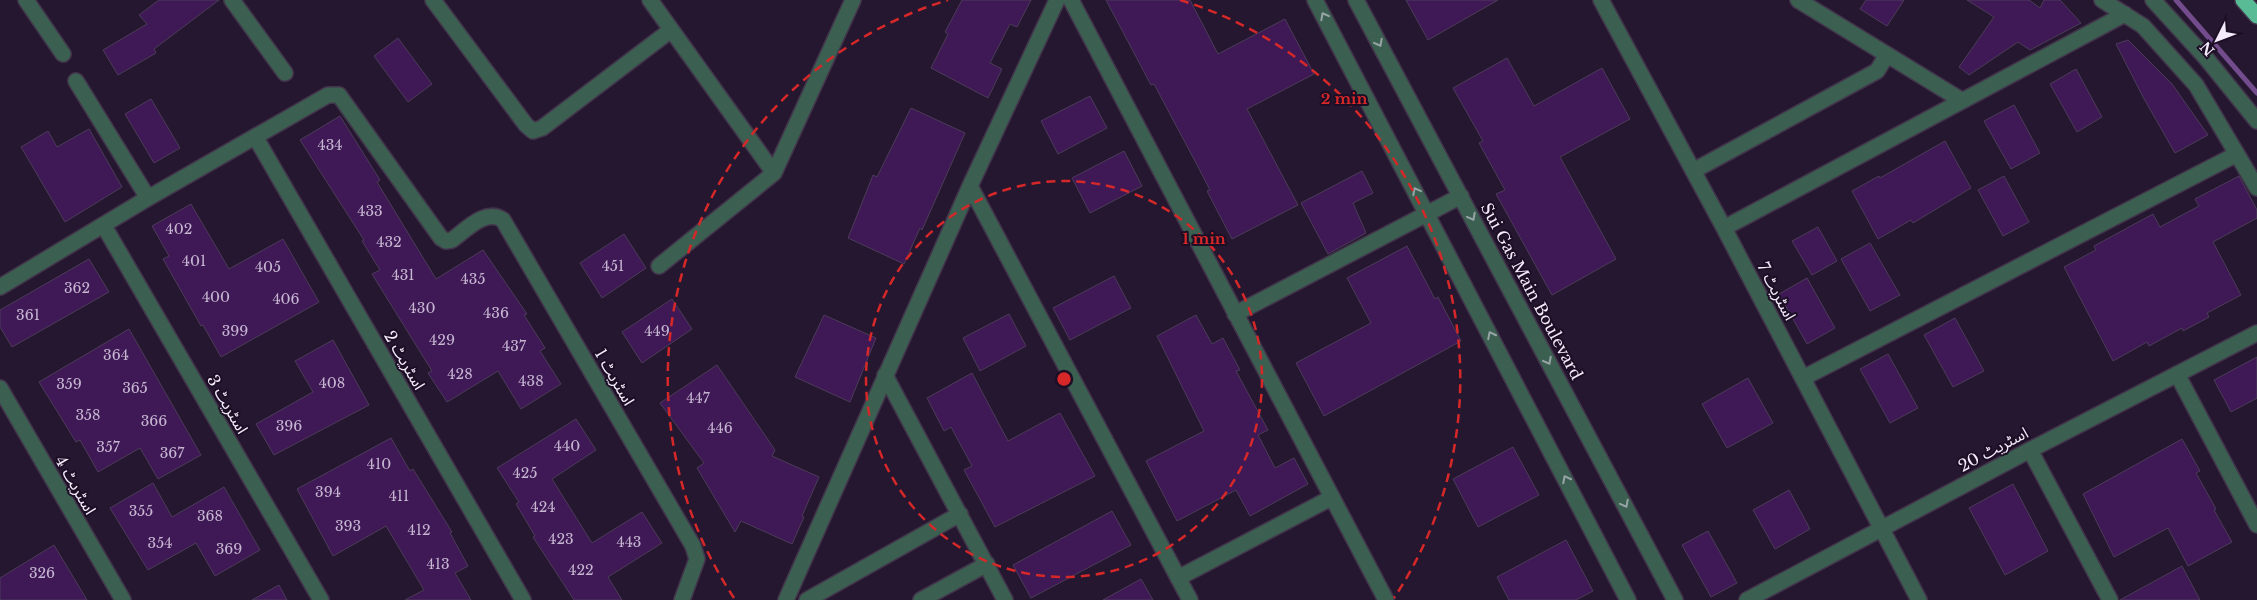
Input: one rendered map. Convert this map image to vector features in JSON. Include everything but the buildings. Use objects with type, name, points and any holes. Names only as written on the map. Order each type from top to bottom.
[{"type":"highway","points":[[2243,0],[2257,16]]},
{"type":"street","points":[[26,0],[62,54]]},
{"type":"street","points":[[232,0],[285,73]]},
{"type":"street","points":[[433,0],[526,125],[533,131],[542,128],[671,30]]},
{"type":"street","points":[[650,0],[774,173]]},
{"type":"street","points":[[659,266],[774,173],[853,0]]},
{"type":"street","points":[[789,597],[885,375],[970,186],[1057,0]]},
{"type":"street","points":[[1071,0],[1386,600]]},
{"type":"street","points":[[1315,0],[1628,600]]},
{"type":"street","name":"Sui Gas Main Boulevard","points":[[1356,0],[1675,600]]},
{"type":"street","name":"اسٹریٹ 7","points":[[1601,0],[1724,228],[1919,600]]},
{"type":"street","points":[[1798,0],[1961,100]]},
{"type":"street","points":[[2102,0],[2143,26],[2196,85],[2257,188]]},
{"type":"street","points":[[2153,0],[2206,58],[2257,121]]},
{"type":"street","points":[[1724,228],[2125,14]]},
{"type":"street","points":[[1693,171],[1877,71],[1886,55]]},
{"type":"street","points":[[76,81],[148,198]]},
{"type":"street","name":"اسٹریٹ 1","points":[[256,138],[328,95],[339,94],[441,238],[446,241],[452,240],[486,216],[496,215],[503,220],[693,546],[697,559],[682,600]]},
{"type":"street","points":[[0,288],[148,198],[256,138]]},
{"type":"street","name":"اسٹریٹ 2","points":[[256,138],[523,600]]},
{"type":"street","points":[[1803,378],[2237,154]]},
{"type":"street","points":[[970,186],[1190,600]]},
{"type":"street","points":[[1235,314],[1461,196]]},
{"type":"street","name":"اسٹریٹ 3","points":[[104,226],[321,600]]},
{"type":"street","name":"اسٹریٹ 20","points":[[1748,600],[1880,528],[2257,333]]},
{"type":"street","points":[[2177,374],[2257,526]]},
{"type":"street","points":[[885,375],[1006,600]]},
{"type":"street","name":"اسٹریٹ 4","points":[[0,388],[122,600]]},
{"type":"street","points":[[2030,450],[2110,600]]},
{"type":"street","points":[[1178,578],[1331,498]]},
{"type":"street","points":[[807,600],[960,514]]},
{"type":"street","points":[[921,600],[987,564]]},
{"type":"waterway","points":[[2176,0],[2257,93]]}]
